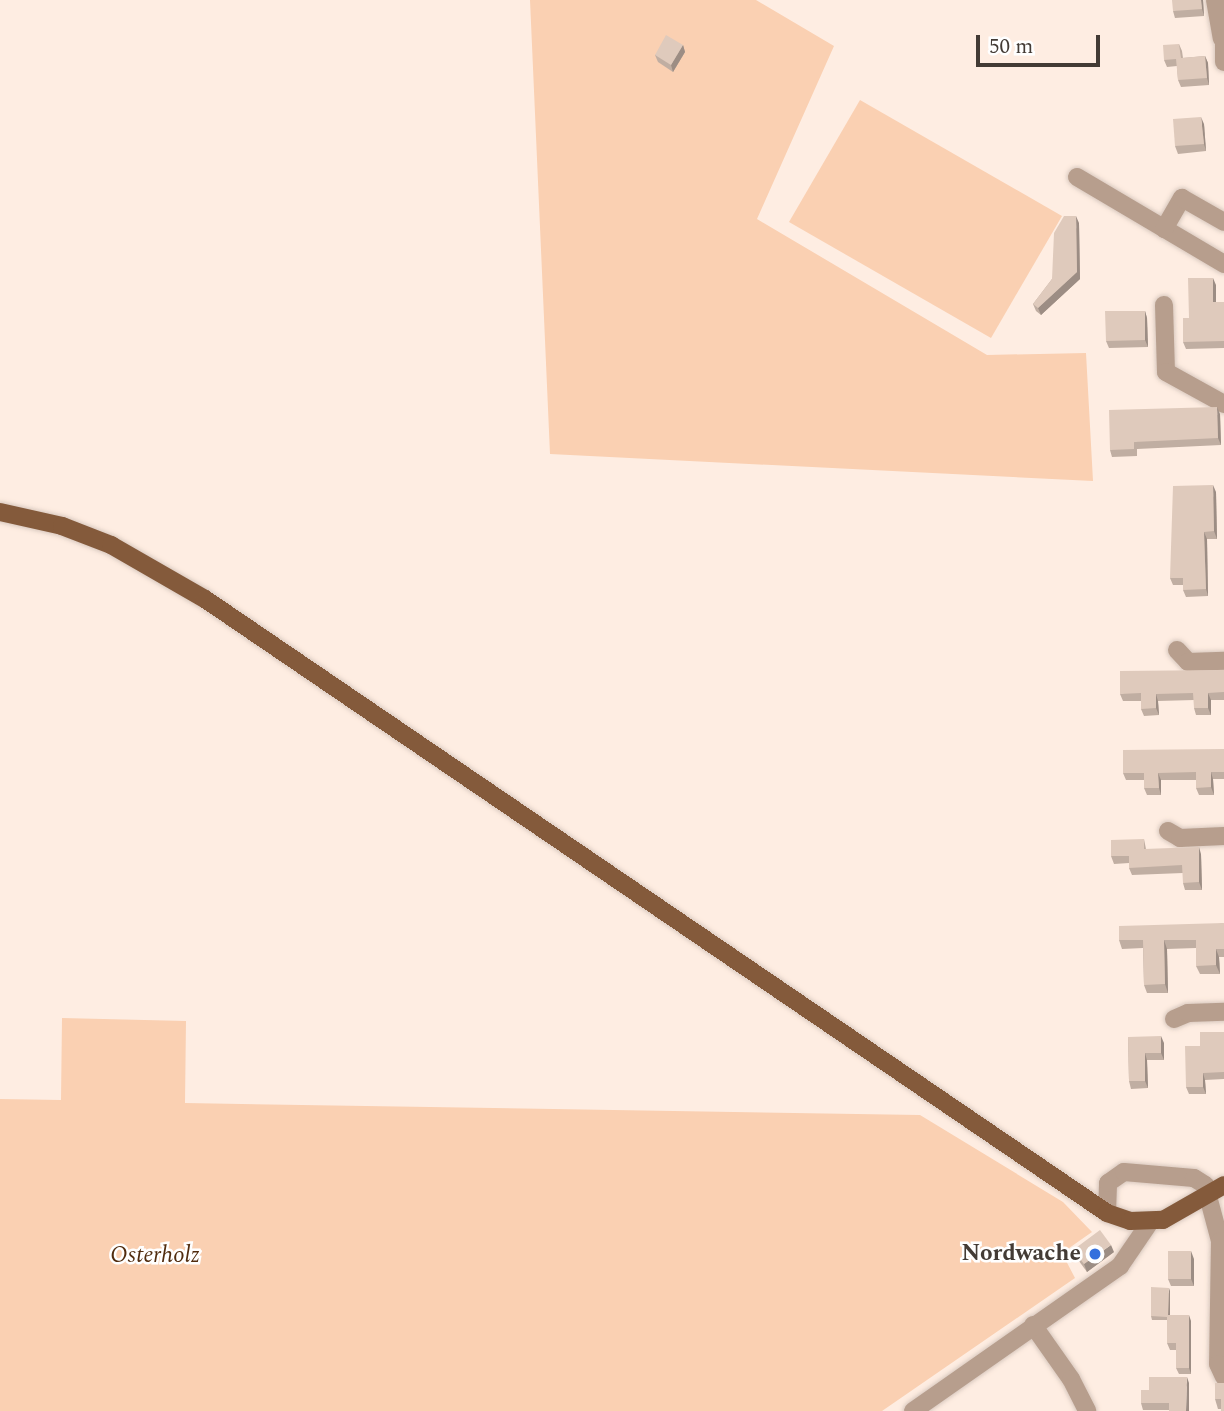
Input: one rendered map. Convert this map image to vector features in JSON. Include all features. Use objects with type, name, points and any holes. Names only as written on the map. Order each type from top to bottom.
[{"type":"main road","points":[[0,512],[62,526],[111,545],[205,599],[1067,1189],[1107,1213],[1150,1222],[1178,1216],[1217,1189]]},
{"type":"street","points":[[1215,0],[1223,38],[1224,62]]},
{"type":"street","points":[[1077,177],[1224,264]]},
{"type":"street","points":[[1164,229],[1182,198],[1224,222]]},
{"type":"street","points":[[1164,305],[1166,372],[1224,404]]},
{"type":"street","points":[[1177,650],[1188,662],[1224,661]]},
{"type":"street","points":[[1168,831],[1180,838],[1224,836]]},
{"type":"street","points":[[1174,1019],[1188,1013],[1224,1012]]},
{"type":"street","points":[[1107,1213],[1108,1183],[1124,1172],[1194,1178],[1217,1189],[1220,1241],[1218,1364],[1224,1377]]},
{"type":"street","points":[[913,1411],[1120,1266],[1150,1222]]},
{"type":"street","points":[[1033,1325],[1071,1379],[1087,1411]]},
{"type":"green space","points":[[530,0],[756,0],[834,46],[757,219],[987,355],[1086,353],[1093,481],[550,454]]},
{"type":"green space","points":[[860,100],[1062,216],[991,338],[789,222]]},
{"type":"green space","name":"Osterholz","points":[[62,1018],[186,1021],[185,1103],[920,1115],[1063,1202],[1092,1232],[1062,1253],[1075,1278],[882,1411],[0,1411],[0,1099],[61,1100]]},
{"type":"building","points":[[1172,0],[1201,0],[1202,9],[1173,11]]},
{"type":"building","points":[[666,35],[683,45],[671,65],[655,55]]},
{"type":"building","points":[[1179,44],[1181,58],[1205,56],[1207,78],[1178,80],[1176,59],[1164,60],[1163,45]]},
{"type":"building","points":[[1201,117],[1204,144],[1175,146],[1173,119]]},
{"type":"building","points":[[1064,216],[1076,216],[1077,272],[1038,308],[1033,304],[1052,279],[1054,233]]},
{"type":"building","points":[[1188,278],[1213,278],[1213,302],[1224,302],[1224,341],[1183,342],[1183,318],[1189,318]]},
{"type":"building","points":[[1105,311],[1145,311],[1145,340],[1106,341]]},
{"type":"building","points":[[1217,407],[1218,438],[1134,442],[1134,449],[1110,450],[1109,410]]},
{"type":"building","points":[[1213,485],[1214,531],[1204,532],[1206,589],[1183,590],[1183,578],[1170,578],[1173,486]]},
{"type":"building","points":[[1224,670],[1224,692],[1208,693],[1208,708],[1194,708],[1193,693],[1156,694],[1156,708],[1141,709],[1141,693],[1120,694],[1120,671]]},
{"type":"building","points":[[1224,749],[1224,772],[1211,772],[1211,787],[1196,788],[1196,772],[1158,773],[1159,788],[1144,788],[1144,773],[1123,773],[1123,750]]},
{"type":"building","points":[[1144,839],[1144,849],[1199,847],[1199,882],[1183,883],[1182,865],[1129,868],[1129,856],[1111,856],[1111,840]]},
{"type":"building","points":[[1224,923],[1224,949],[1216,949],[1216,965],[1196,966],[1196,940],[1164,940],[1165,984],[1144,985],[1143,940],[1119,940],[1119,926]]},
{"type":"building","points":[[1200,1032],[1224,1032],[1224,1072],[1203,1073],[1203,1087],[1186,1087],[1185,1046],[1200,1046]]},
{"type":"building","points":[[1161,1036],[1161,1053],[1145,1053],[1145,1081],[1129,1081],[1128,1037]]},
{"type":"building","points":[[1100,1230],[1111,1245],[1084,1264],[1073,1250]]},
{"type":"building","points":[[1168,1251],[1191,1251],[1191,1279],[1168,1279]]},
{"type":"building","points":[[1151,1287],[1169,1288],[1167,1317],[1151,1316]]},
{"type":"building","points":[[1167,1315],[1189,1315],[1189,1368],[1176,1368],[1176,1343],[1167,1343]]},
{"type":"building","points":[[1149,1377],[1187,1377],[1186,1411],[1169,1411],[1169,1403],[1141,1403],[1141,1390],[1149,1390]]},
{"type":"building","points":[[1215,1383],[1224,1383],[1224,1411],[1221,1411],[1221,1399],[1215,1399]]},
{"type":"place","name":"Nordwache","points":[[1095,1254]]}]
